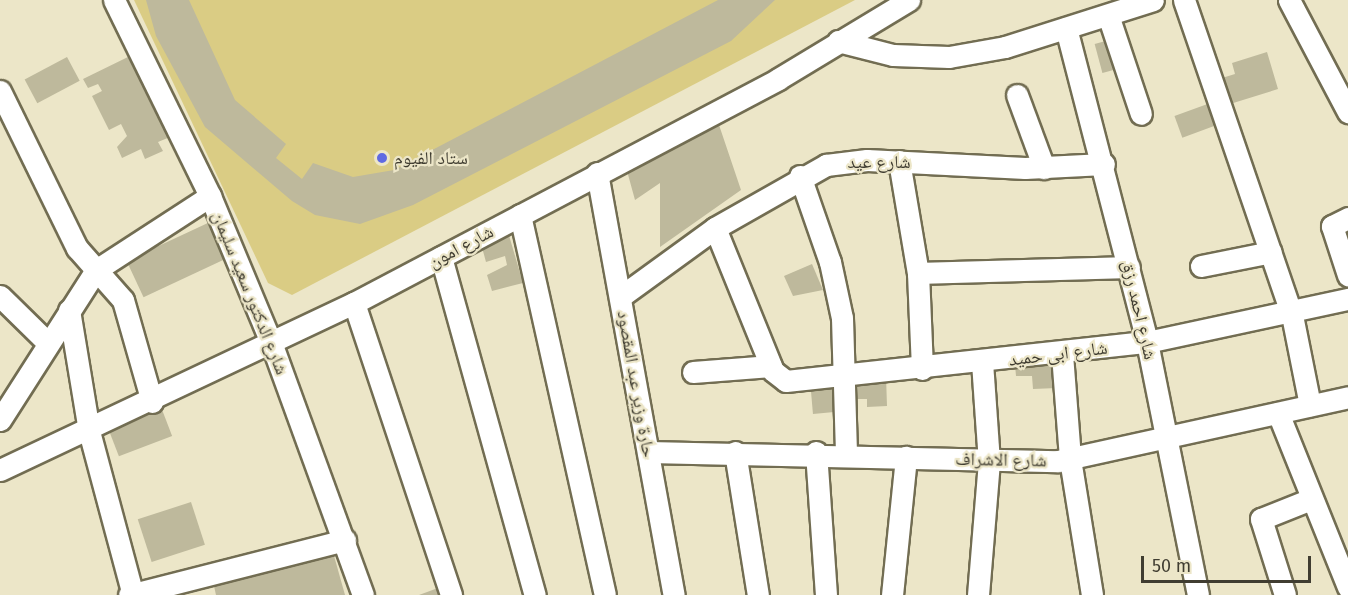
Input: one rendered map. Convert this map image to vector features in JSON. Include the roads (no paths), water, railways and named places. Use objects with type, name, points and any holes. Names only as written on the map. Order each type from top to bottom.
[{"type":"street","name":"شارع الدكتور سعيد سليمان","points":[[114,0],[210,196],[272,345],[345,540],[363,595]]},
{"type":"street","name":"شارع امون","points":[[1,468],[152,402],[354,303],[778,79],[909,0]]},
{"type":"street","points":[[1184,0],[1292,315],[1310,405]]},
{"type":"street","points":[[1289,0],[1348,112]]},
{"type":"street","points":[[838,41],[893,55],[950,57],[1066,28],[1147,1]]},
{"type":"street","points":[[1108,15],[1141,114]]},
{"type":"street","name":"شارع احمد رزق","points":[[1066,28],[1104,164],[1147,342],[1169,437],[1198,595]]},
{"type":"street","points":[[0,91],[77,248],[123,300],[152,402]]},
{"type":"street","points":[[1017,95],[1044,168]]},
{"type":"street","points":[[899,161],[918,273],[922,369]]},
{"type":"street","name":"شارع عيد","points":[[620,297],[715,228],[800,176],[839,162],[899,161],[1044,168],[1104,164]]},
{"type":"street","name":"حارة وزير عبد المقصود","points":[[597,173],[674,595]]},
{"type":"street","points":[[800,176],[837,290],[846,375],[846,453]]},
{"type":"street","points":[[0,420],[47,342],[96,270],[210,196]]},
{"type":"street","points":[[520,215],[605,595]]},
{"type":"street","points":[[1348,218],[1332,226],[1348,275]]},
{"type":"street","points":[[693,372],[771,366],[715,228]]},
{"type":"street","points":[[1201,266],[1271,252]]},
{"type":"street","points":[[441,257],[535,595]]},
{"type":"street","points":[[918,273],[1129,267]]},
{"type":"street","points":[[0,296],[47,342]]},
{"type":"street","name":"شارع ابى حميد","points":[[771,366],[786,381],[1062,354],[1147,342],[1292,315],[1348,299]]},
{"type":"street","points":[[354,303],[451,595]]},
{"type":"street","points":[[69,310],[89,431],[132,595],[345,540]]},
{"type":"street","points":[[1062,354],[1070,459],[1092,595]]},
{"type":"street","points":[[978,595],[989,462],[982,363]]},
{"type":"street","name":"شارع الاشراف","points":[[648,452],[816,452],[989,462],[1070,459],[1348,397]]},
{"type":"street","points":[[1278,413],[1348,587]]},
{"type":"street","points":[[735,452],[758,595]]},
{"type":"street","points":[[816,452],[826,595]]},
{"type":"street","points":[[892,595],[906,457]]},
{"type":"street","points":[[1285,595],[1261,519],[1311,499]]},
{"type":"place","name":"ستاد الفيوم","points":[[382,158]]}]
